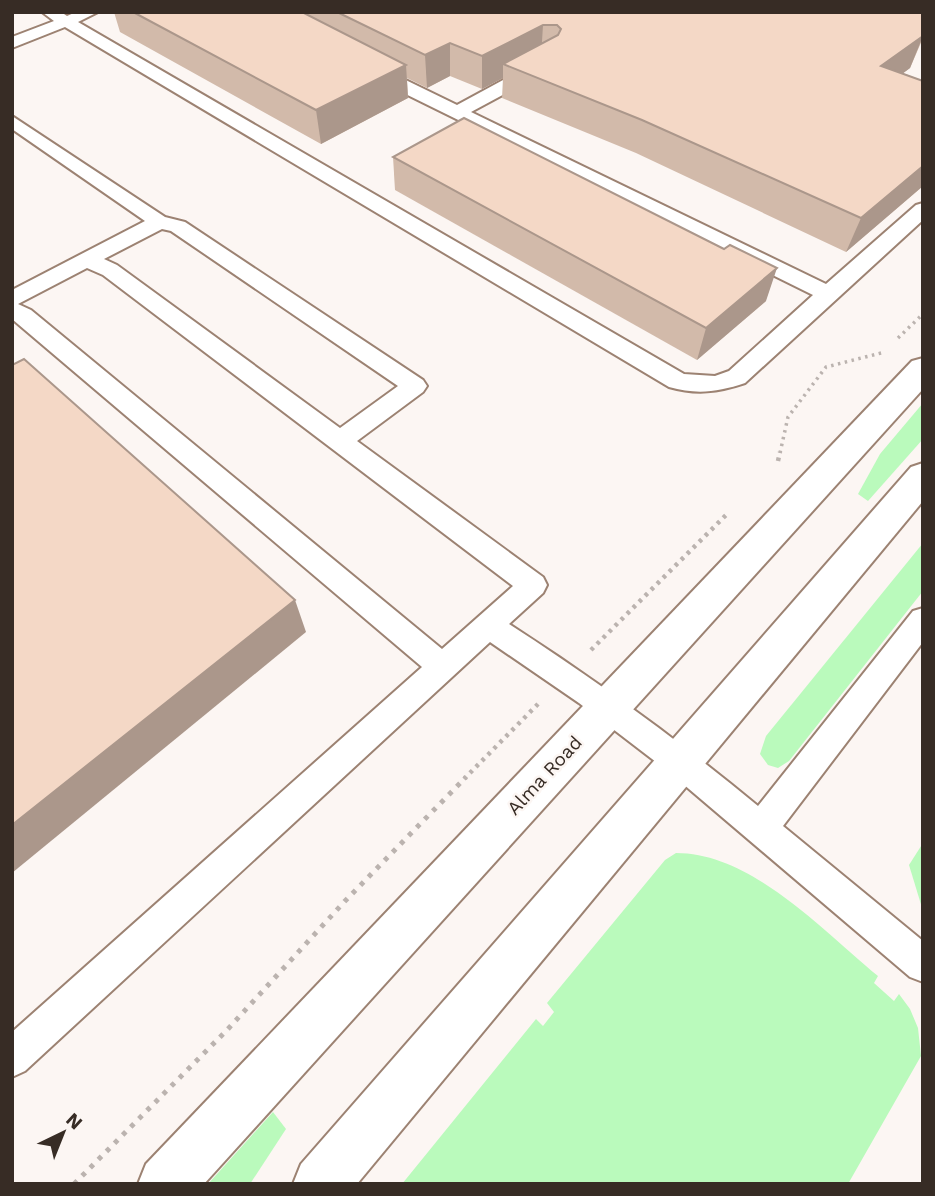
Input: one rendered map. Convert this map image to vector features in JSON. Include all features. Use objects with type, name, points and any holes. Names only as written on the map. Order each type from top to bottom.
[{"type":"street","name":"Alma Road","points":[[166,1184],[923,369]]},
{"type":"street","points":[[321,1184],[923,476]]},
{"type":"lane","points":[[12,43],[58,17],[90,12]]},
{"type":"lane","points":[[58,17],[677,381],[695,385],[717,384],[737,377],[923,209]]},
{"type":"lane","points":[[357,62],[828,294]]},
{"type":"lane","points":[[456,113],[548,62]]},
{"type":"lane","points":[[12,121],[159,222],[178,226],[415,386],[340,441]]},
{"type":"lane","points":[[12,299],[159,222]]},
{"type":"lane","points":[[12,1058],[441,666],[490,627],[533,585],[110,270],[87,260]]},
{"type":"lane","points":[[12,310],[23,315],[441,666]]},
{"type":"lane","points":[[760,830],[923,620]]},
{"type":"lane","points":[[490,627],[608,706],[680,761],[923,964]]},
{"type":"path","points":[[895,342],[923,314]]},
{"type":"path","points":[[771,468],[781,459],[788,417],[826,367],[886,351]]},
{"type":"path","points":[[74,1184],[227,1030],[345,901],[733,508]]},
{"type":"green space","points":[[923,403],[923,439],[868,501],[858,494],[880,454]]},
{"type":"green space","points":[[923,543],[923,591],[789,761],[778,768],[768,765],[760,754],[766,736]]},
{"type":"green space","points":[[923,843],[923,911],[909,865]]},
{"type":"green space","points":[[676,853],[704,856],[759,880],[810,917],[878,976],[874,983],[894,1001],[899,994],[910,1009],[918,1028],[921,1056],[848,1184],[402,1184],[536,1019],[543,1026],[554,1012],[547,1003],[665,860]]},
{"type":"green space","points":[[273,1112],[286,1129],[250,1184],[208,1184]]},
{"type":"building","points":[[133,12],[302,12],[406,65],[316,110]]},
{"type":"building","points":[[337,12],[923,12],[923,36],[881,66],[923,81],[923,166],[861,218],[642,120],[503,64],[558,35],[561,29],[557,25],[543,25],[482,56],[450,43],[425,55]]},
{"type":"building","points":[[464,118],[724,249],[730,245],[777,268],[706,328],[393,157]]},
{"type":"building","points":[[24,359],[295,600],[12,825],[12,365]]}]
